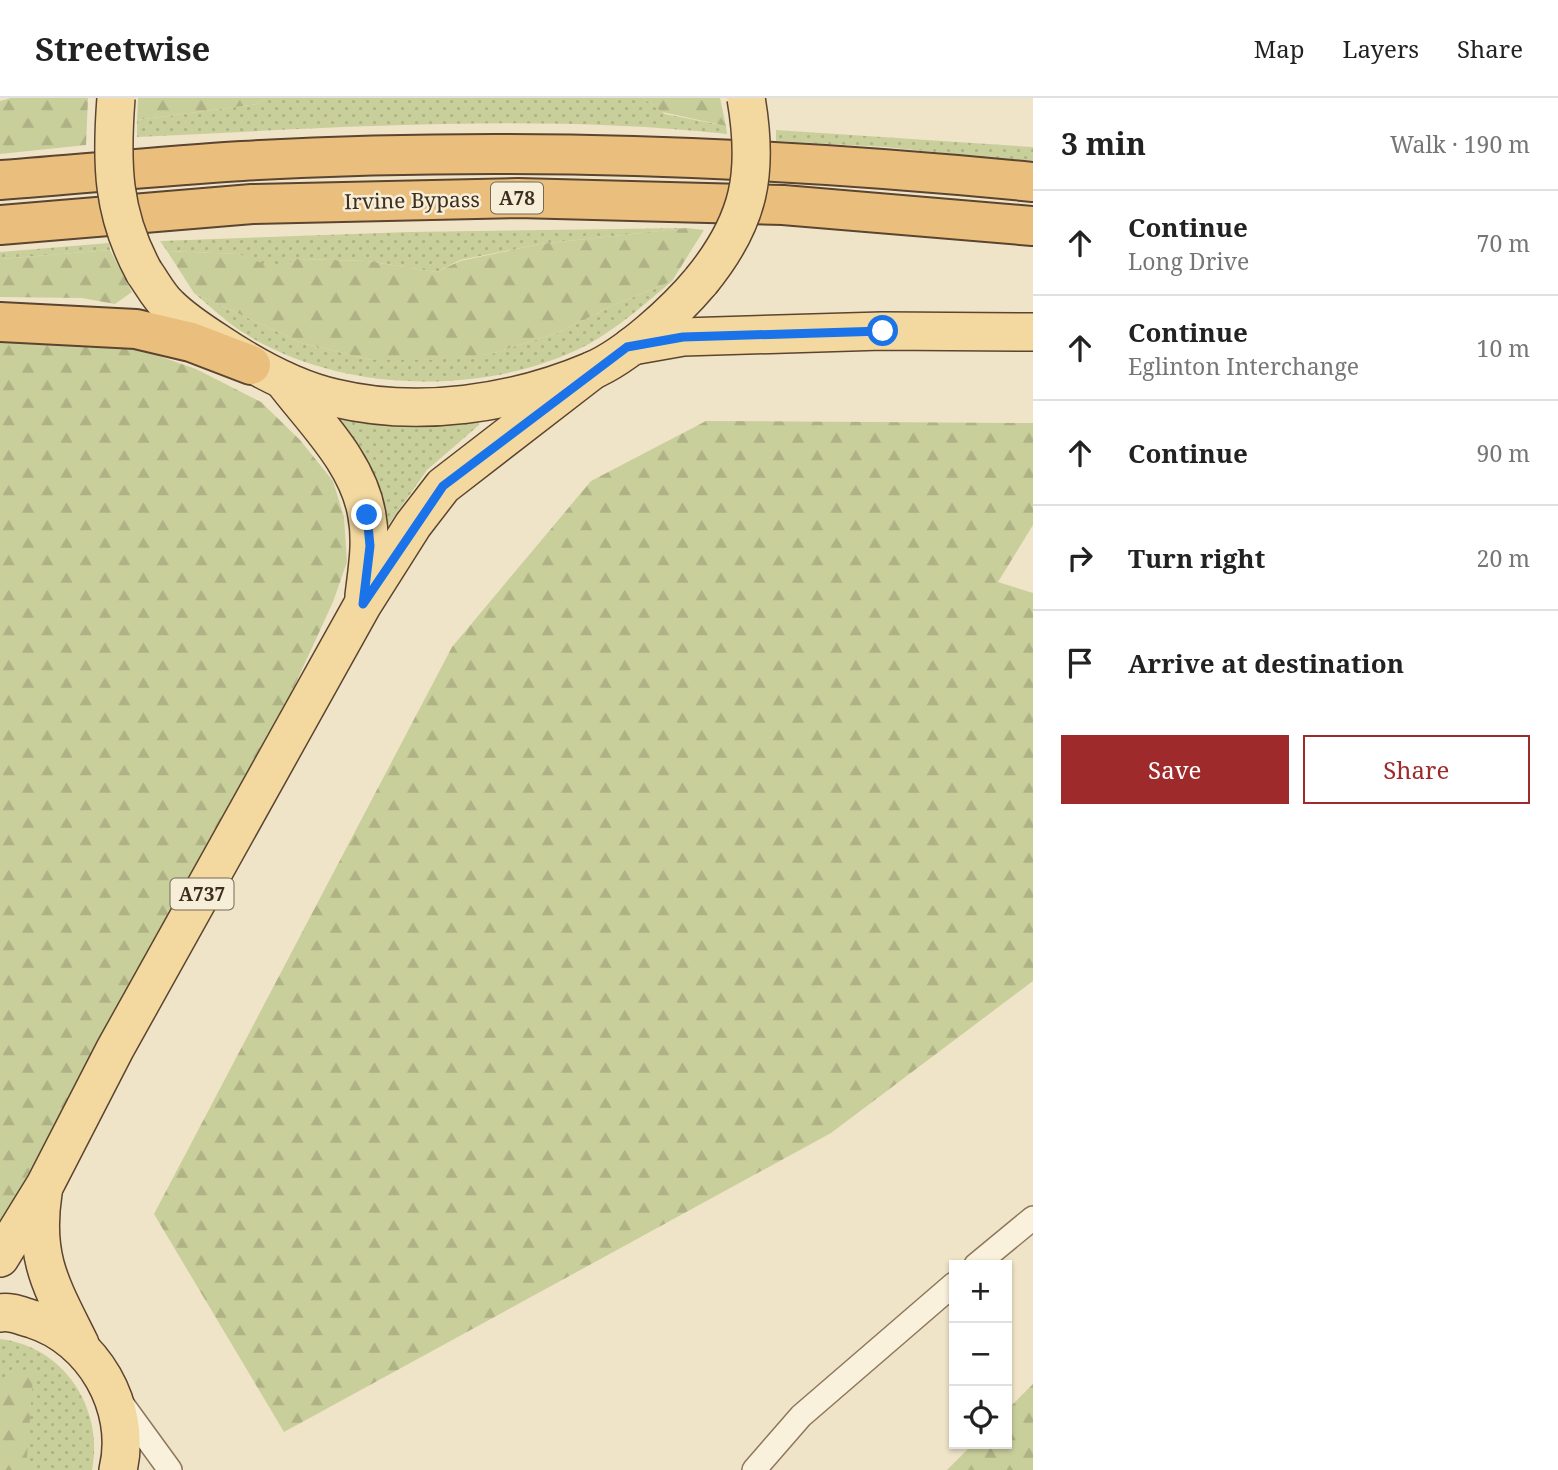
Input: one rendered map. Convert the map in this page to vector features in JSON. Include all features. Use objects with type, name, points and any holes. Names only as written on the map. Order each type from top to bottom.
[{"type":"highway","name":"Irvine Bypass","points":[[0,180],[243,161],[617,156],[796,164],[1033,182]]},
{"type":"highway","name":"Irvine Bypass","points":[[0,225],[253,204],[518,198],[783,205],[1033,226]]},
{"type":"highway","points":[[0,322],[136,329],[191,342],[267,372]]},
{"type":"main road","points":[[117,98],[112,175],[130,246],[168,306],[267,372],[335,398],[426,407],[478,403],[531,391],[593,370],[682,304],[734,234],[750,187],[752,142],[746,98]]},
{"type":"main road","points":[[627,347],[696,336],[883,331],[1033,332]]},
{"type":"main road","name":"A737","points":[[0,1258],[45,1185],[116,1049],[363,604],[443,486],[593,370]]},
{"type":"main road","name":"A737","points":[[267,372],[346,462],[359,485],[367,515],[370,546],[363,604]]},
{"type":"main road","name":"A737","points":[[45,1185],[38,1225],[39,1242],[55,1293],[80,1344],[104,1378],[119,1415],[121,1456],[118,1470]]},
{"type":"main road","name":"A737","points":[[0,1313],[7,1312],[45,1324],[80,1344]]},
{"type":"street","points":[[982,1260],[1033,1218]]},
{"type":"street","points":[[754,1470],[801,1416],[949,1288]]},
{"type":"street","points":[[104,1378],[170,1470]]},
{"type":"green space","points":[[11,98],[88,98],[86,145],[0,154],[0,101]]},
{"type":"green space","points":[[138,98],[265,98],[257,104],[137,120]]},
{"type":"green space","points":[[265,98],[643,98],[665,114],[726,126],[727,134],[580,124],[506,123],[137,137],[137,120],[257,104]]},
{"type":"green space","points":[[643,98],[720,98],[726,126],[662,112]]},
{"type":"green space","points":[[776,130],[1033,147],[1033,162],[885,147],[776,141]]},
{"type":"green space","points":[[687,228],[540,244],[460,260],[437,272],[367,261],[297,259],[275,269],[238,254],[167,251],[160,241],[409,232]]},
{"type":"green space","points":[[687,228],[704,230],[672,281],[557,333],[491,354],[433,360],[371,360],[302,343],[194,293],[167,251],[238,254],[275,268],[297,259],[367,261],[437,272],[460,261],[540,244]]},
{"type":"green space","points":[[109,243],[110,250],[0,259],[0,252]]},
{"type":"green space","points":[[110,250],[132,292],[115,304],[82,298],[0,297],[0,259]]},
{"type":"green space","points":[[672,281],[631,315],[587,345],[547,362],[504,374],[459,380],[414,381],[368,377],[324,368],[282,353],[237,329],[194,293],[302,343],[371,360],[491,354],[557,333]]},
{"type":"green space","points":[[0,337],[130,346],[196,369],[261,402],[300,440],[333,481],[344,517],[347,562],[333,602],[287,702],[0,1225]]},
{"type":"green space","points":[[334,411],[477,417],[479,425],[427,470],[389,524],[385,522],[366,464]]},
{"type":"green space","points":[[706,421],[1033,423],[1033,525],[998,582],[1033,593],[1033,981],[831,1133],[284,1432],[154,1214],[452,647],[591,481]]},
{"type":"green space","points":[[0,1339],[23,1344],[43,1354],[60,1367],[74,1384],[92,1425],[92,1470],[0,1470]]},
{"type":"green space","points":[[34,1366],[26,1470],[0,1470],[0,1380]]},
{"type":"green space","points":[[1033,1384],[1033,1470],[947,1470],[968,1449],[1012,1449],[1012,1405]]},
{"type":"route","points":[[367,515],[370,546],[363,604],[413,525],[443,486],[479,456],[627,347],[683,337],[883,331]]}]
